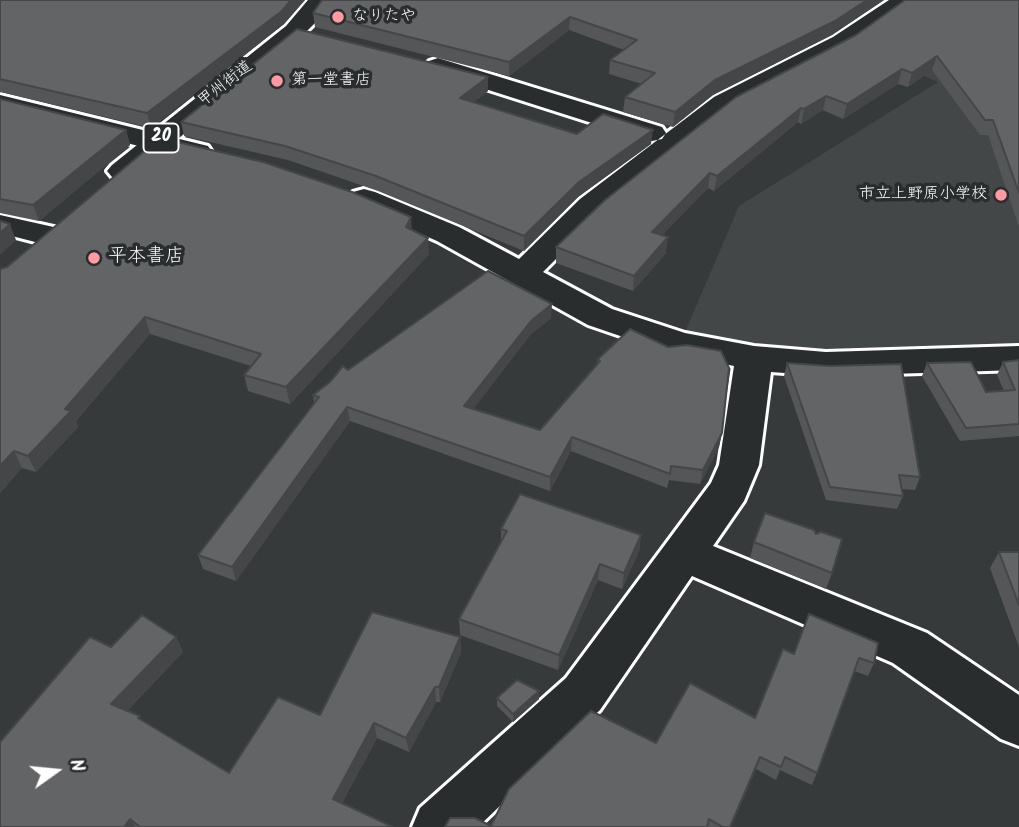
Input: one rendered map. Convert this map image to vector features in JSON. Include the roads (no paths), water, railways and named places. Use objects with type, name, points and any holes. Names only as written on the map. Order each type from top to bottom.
[{"type":"main road","name":"甲州街道","points":[[98,191],[158,140],[307,34],[312,13],[319,0]]},
{"type":"main road","points":[[871,0],[900,4]]},
{"type":"main road","points":[[521,276],[590,206],[678,141],[723,103],[842,42],[900,4]]},
{"type":"main road","points":[[410,60],[472,75],[678,141]]},
{"type":"main road","points":[[0,103],[52,118],[158,140],[225,158]]},
{"type":"main road","points":[[341,191],[449,234],[521,276],[600,317],[680,344],[754,358],[826,363],[1019,358]]},
{"type":"main road","points":[[0,223],[57,226],[19,259]]},
{"type":"main road","points":[[439,827],[583,694],[682,552],[729,490],[739,465],[754,358]]},
{"type":"main road","points":[[682,552],[910,648],[1019,723]]},
{"type":"place","name":"なりたや","points":[[338,17]]},
{"type":"place","name":"第一堂書店","points":[[277,81]]},
{"type":"place","name":"市立上野原小学校","points":[[1001,195]]},
{"type":"place","name":"平本書店","points":[[94,258]]}]
